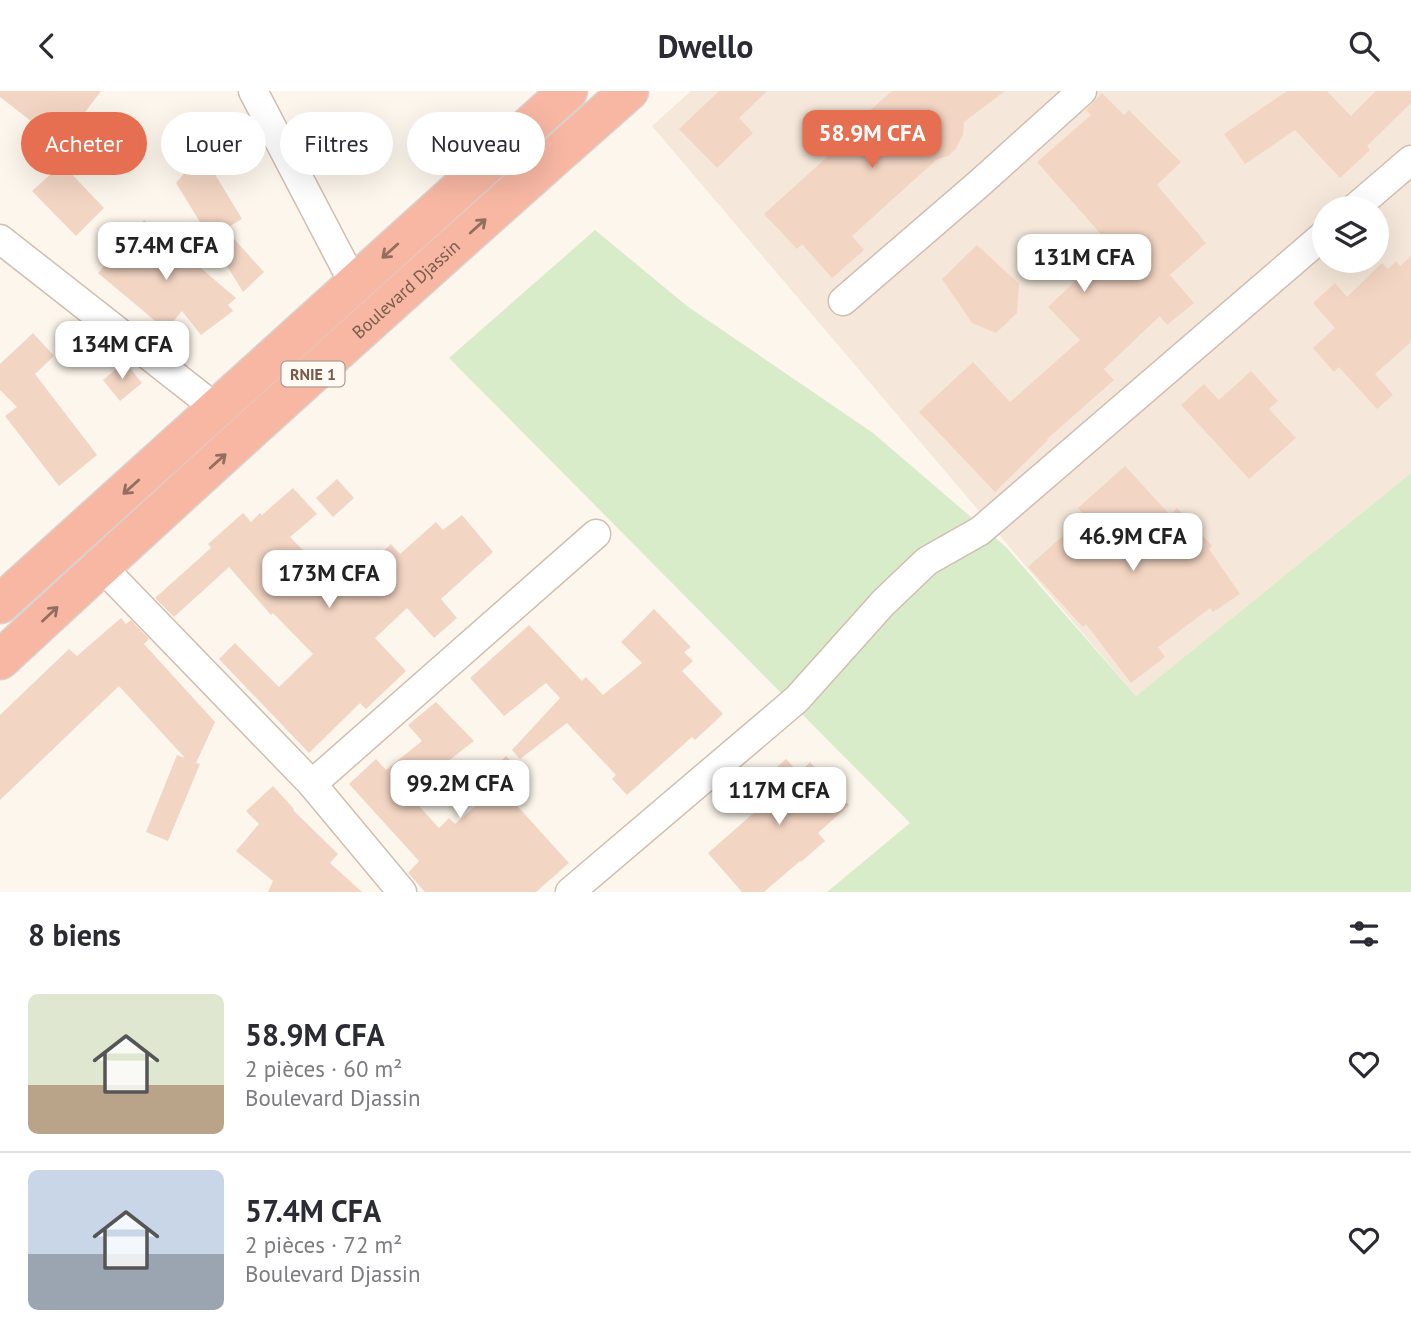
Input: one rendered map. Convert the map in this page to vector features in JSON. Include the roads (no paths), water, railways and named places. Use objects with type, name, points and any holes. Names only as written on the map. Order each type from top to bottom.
[{"type":"highway","name":"RNIE 1","points":[[0,604],[568,91]]},
{"type":"highway","name":"Boulevard Djassin","points":[[0,660],[629,91]]},
{"type":"street","points":[[253,91],[354,284]]},
{"type":"street","points":[[843,300],[1082,91]]},
{"type":"street","points":[[1369,196],[1411,160]]},
{"type":"street","points":[[0,239],[217,409]]},
{"type":"street","points":[[570,892],[797,699],[883,603],[927,561],[980,531],[1312,245]]},
{"type":"street","points":[[312,784],[596,534]]},
{"type":"street","points":[[102,566],[312,784],[402,892]]}]
